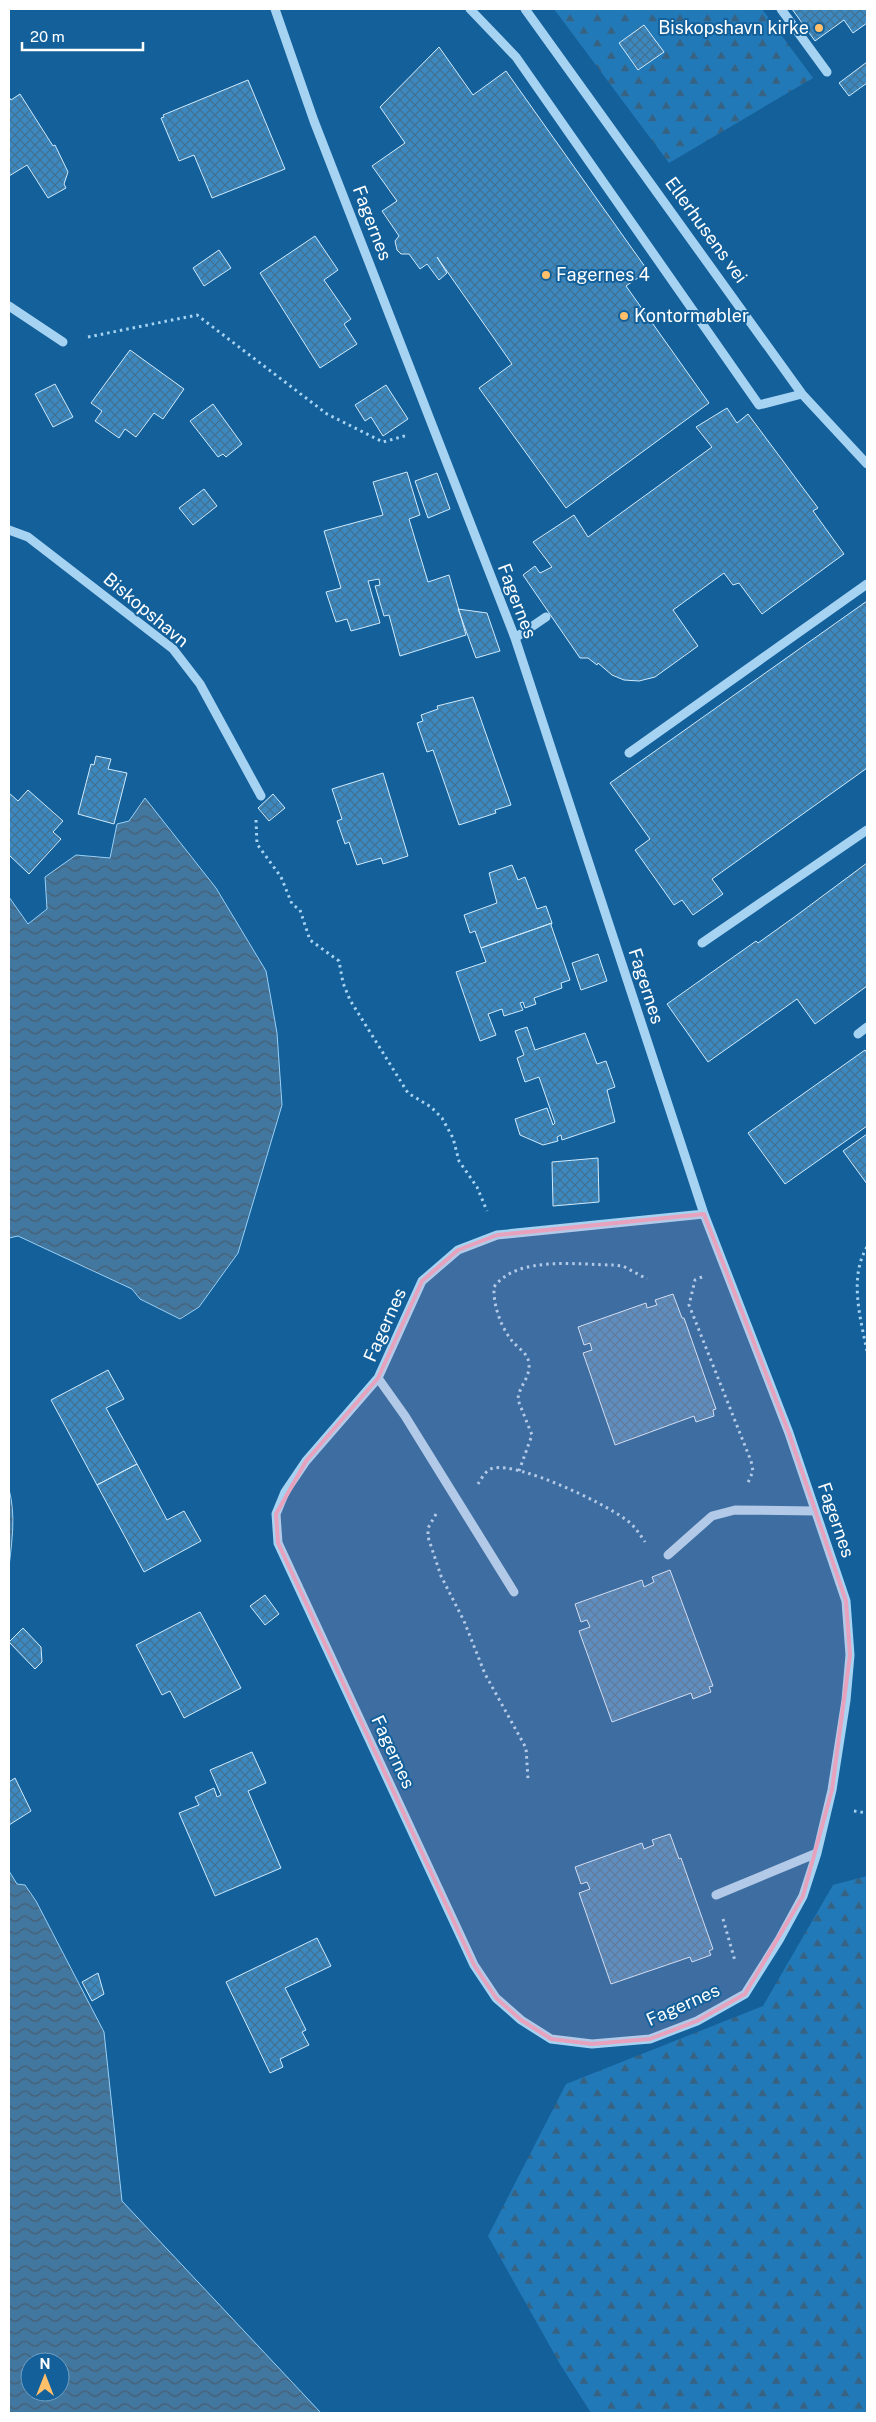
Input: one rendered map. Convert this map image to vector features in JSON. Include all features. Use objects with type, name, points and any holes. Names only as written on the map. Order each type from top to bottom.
[{"type":"street","name":"Fagernes","points":[[275,9],[318,130],[514,638],[704,1214],[789,1432],[846,1601],[850,1655],[832,1790],[817,1853],[803,1896],[779,1940],[745,1994],[696,2021],[650,2039],[592,2044],[551,2039],[520,2020],[496,1998],[474,1965],[278,1543],[276,1514],[285,1492],[306,1461],[378,1378],[422,1281],[458,1250],[498,1235],[704,1214]]},
{"type":"street","points":[[470,9],[516,57],[759,405],[802,394]]},
{"type":"street","name":"Ellerhusens vei","points":[[525,9],[802,394],[867,464]]},
{"type":"street","points":[[781,9],[827,72]]},
{"type":"street","points":[[9,306],[63,342]]},
{"type":"street","name":"Biskopshavn","points":[[9,530],[28,537],[173,649],[200,684],[261,796]]},
{"type":"street","points":[[629,753],[867,584]]},
{"type":"street","points":[[514,638],[546,617]]},
{"type":"street","points":[[702,943],[867,830]]},
{"type":"street","points":[[858,1034],[867,1027]]},
{"type":"street","name":"Fagernes","points":[[378,1378],[405,1416],[514,1592]]},
{"type":"street","points":[[668,1556],[712,1516],[735,1510],[815,1511]]},
{"type":"street","points":[[716,1895],[817,1853]]},
{"type":"path","points":[[63,342],[129,327],[197,315],[328,414],[383,442]]},
{"type":"path","points":[[261,796],[256,804],[257,844],[281,877],[292,904],[300,910],[310,940],[339,961],[343,983],[350,1000],[408,1093],[431,1107],[442,1118],[453,1138],[459,1161],[477,1187],[498,1235]]},
{"type":"path","points":[[867,1247],[860,1258],[856,1281],[867,1351]]},
{"type":"path","points":[[518,1471],[532,1435],[518,1400],[518,1394],[526,1381],[529,1364],[527,1356],[513,1342],[500,1318],[494,1297],[494,1287],[509,1272],[548,1264],[623,1266],[647,1278]]},
{"type":"path","points":[[707,1274],[695,1280],[690,1305],[753,1471],[735,1510]]},
{"type":"path","points":[[528,1779],[526,1748],[486,1674],[464,1621],[441,1576],[428,1537],[430,1523],[442,1504],[475,1487],[488,1470],[504,1468],[518,1471],[592,1499],[611,1510],[635,1528],[646,1543],[668,1556]]},
{"type":"path","points":[[716,1895],[745,1994]]},
{"type":"highlighted area","points":[[704,1214],[789,1433],[846,1601],[850,1655],[832,1790],[803,1896],[745,1994],[697,2021],[650,2039],[592,2044],[551,2039],[521,2020],[496,1998],[474,1965],[278,1543],[276,1514],[306,1461],[378,1378],[422,1281],[458,1250],[497,1235]]},
{"type":"green space","points":[[554,9],[762,9],[813,78],[669,163]]},
{"type":"green space","points":[[867,1876],[867,2413],[591,2413],[560,2364],[488,2236],[566,2084],[763,2006],[833,1885]]},
{"type":"water","points":[[145,798],[216,888],[266,971],[277,1033],[282,1105],[238,1253],[199,1307],[180,1319],[140,1299],[132,1289],[18,1236],[9,1238],[9,897],[28,924],[47,909],[45,877],[76,855],[110,858],[117,824],[129,821]]},
{"type":"water","points":[[9,1489],[13,1518],[9,1567]]},
{"type":"water","points":[[9,1871],[17,1884],[25,1885],[36,1901],[104,2032],[122,2201],[321,2413],[9,2413]]},
{"type":"building","name":"Biskopshavn kirke","points":[[792,9],[867,9],[867,23],[853,33],[844,20],[815,41]]},
{"type":"building","points":[[644,25],[664,52],[638,70],[619,43]]},
{"type":"building","name":"Fagernes 4","points":[[439,47],[473,95],[506,71],[648,271],[626,286],[709,403],[566,508],[479,388],[512,364],[437,257],[447,273],[439,280],[427,264],[420,269],[409,254],[401,254],[397,250],[395,241],[399,236],[382,211],[397,201],[372,166],[405,143],[380,107]]},
{"type":"building","points":[[867,62],[867,83],[849,96],[839,83]]},
{"type":"building","points":[[248,80],[285,169],[212,198],[194,155],[179,161],[161,118],[164,117],[163,115]]},
{"type":"building","points":[[20,94],[53,146],[55,145],[68,172],[64,184],[66,188],[48,198],[27,165],[9,176],[9,97],[11,100]]},
{"type":"building","points":[[315,236],[338,270],[324,280],[351,319],[344,324],[357,344],[320,368],[260,273]]},
{"type":"building","points":[[219,250],[231,268],[204,286],[193,268]]},
{"type":"building","points":[[130,350],[184,389],[163,419],[154,413],[136,437],[125,429],[119,438],[95,421],[102,411],[91,403]]},
{"type":"building","points":[[55,384],[73,417],[53,427],[35,394]]},
{"type":"building","points":[[386,385],[408,419],[383,436],[371,417],[365,421],[355,405]]},
{"type":"building","points":[[213,404],[242,444],[226,457],[223,454],[218,457],[190,421]]},
{"type":"building","points":[[727,408],[737,423],[748,414],[818,508],[813,511],[844,554],[762,614],[739,583],[733,585],[724,573],[673,610],[698,646],[655,677],[639,681],[624,680],[612,675],[598,663],[597,665],[588,658],[580,658],[523,575],[535,566],[540,573],[552,567],[533,542],[574,515],[588,537],[712,447],[696,427]]},
{"type":"building","points":[[407,472],[420,515],[409,519],[428,582],[449,575],[466,635],[400,656],[389,615],[384,616],[375,586],[380,585],[379,579],[368,581],[380,623],[351,631],[347,619],[336,622],[326,592],[341,588],[324,531],[383,515],[373,482]]},
{"type":"building","points":[[437,473],[450,509],[428,518],[415,481]]},
{"type":"building","points":[[204,489],[217,506],[193,525],[179,508]]},
{"type":"building","points":[[867,601],[867,768],[712,879],[723,894],[693,915],[682,900],[674,905],[635,850],[650,839],[610,783]]},
{"type":"building","points":[[458,609],[487,613],[500,651],[476,658]]},
{"type":"building","points":[[473,697],[511,805],[495,810],[496,813],[459,825],[433,750],[427,752],[417,723],[423,721],[421,715],[438,709],[437,706]]},
{"type":"building","points":[[96,756],[111,759],[108,769],[127,773],[114,824],[78,814],[91,764],[94,765]]},
{"type":"building","points":[[383,773],[408,856],[383,864],[381,858],[357,865],[349,842],[345,844],[337,821],[342,819],[332,789]]},
{"type":"building","points":[[28,790],[63,821],[53,832],[61,839],[29,874],[9,855],[9,793],[18,801]]},
{"type":"building","points":[[273,794],[285,808],[269,821],[258,808]]},
{"type":"building","points":[[867,863],[867,986],[815,1024],[797,999],[708,1062],[667,1004],[756,941],[758,943]]},
{"type":"building","points":[[512,865],[518,880],[525,877],[537,909],[546,906],[552,923],[481,948],[475,931],[470,933],[464,915],[497,903],[489,873]]},
{"type":"building","points":[[552,923],[551,925],[570,980],[561,983],[562,988],[534,998],[536,1004],[525,1008],[523,1002],[520,1003],[523,1010],[504,1016],[502,1009],[488,1014],[496,1035],[480,1041],[456,972],[486,962],[481,948]]},
{"type":"building","points":[[598,954],[607,981],[581,990],[572,963]]},
{"type":"building","points":[[527,1027],[535,1050],[585,1033],[597,1064],[606,1061],[615,1087],[607,1090],[615,1122],[562,1140],[561,1135],[557,1137],[558,1141],[543,1145],[520,1135],[515,1119],[547,1108],[553,1125],[555,1123],[539,1077],[525,1082],[517,1058],[524,1055],[515,1031]]},
{"type":"building","points":[[865,1050],[867,1053],[867,1126],[785,1184],[748,1133]]},
{"type":"building","points":[[867,1134],[867,1184],[843,1151]]},
{"type":"building","points":[[598,1158],[599,1202],[553,1206],[552,1162]]},
{"type":"building","points":[[673,1294],[682,1318],[684,1318],[716,1409],[713,1410],[714,1416],[696,1422],[694,1416],[615,1445],[583,1353],[592,1350],[590,1343],[584,1345],[578,1327],[646,1303],[647,1308],[657,1305],[655,1300]]},
{"type":"building","points":[[108,1370],[124,1399],[106,1408],[137,1464],[97,1485],[51,1400]]},
{"type":"building","points":[[137,1464],[167,1520],[184,1511],[201,1541],[144,1572],[97,1485]]},
{"type":"building","points":[[670,1570],[713,1686],[709,1687],[711,1692],[693,1699],[691,1693],[612,1722],[579,1631],[590,1627],[587,1620],[581,1622],[575,1604],[642,1580],[644,1587],[654,1582],[652,1577]]},
{"type":"building","points":[[265,1595],[279,1614],[265,1625],[250,1606]]},
{"type":"building","points":[[200,1612],[241,1688],[184,1718],[170,1691],[162,1695],[136,1645]]},
{"type":"building","points":[[23,1628],[41,1647],[42,1662],[35,1669],[9,1642]]},
{"type":"building","points":[[252,1752],[266,1783],[248,1791],[281,1868],[215,1896],[179,1813],[199,1805],[195,1797],[214,1788],[217,1797],[221,1795],[210,1770]]},
{"type":"building","points":[[15,1778],[31,1811],[9,1825],[9,1782]]},
{"type":"building","points":[[670,1834],[679,1859],[681,1858],[713,1949],[709,1951],[711,1955],[692,1962],[690,1957],[611,1984],[579,1893],[590,1889],[587,1882],[581,1884],[575,1867],[642,1843],[644,1849],[654,1845],[652,1840]]},
{"type":"building","points":[[317,1938],[331,1966],[285,1988],[306,2030],[302,2032],[309,2045],[280,2059],[283,2067],[270,2073],[226,1982]]},
{"type":"building","points":[[98,1973],[104,1994],[92,2001],[82,1982]]},
{"type":"place","name":"Biskopshavn kirke","points":[[819,28]]},
{"type":"place","name":"Fagernes 4","points":[[546,275]]},
{"type":"place","name":"Kontormøbler","points":[[624,316]]}]
